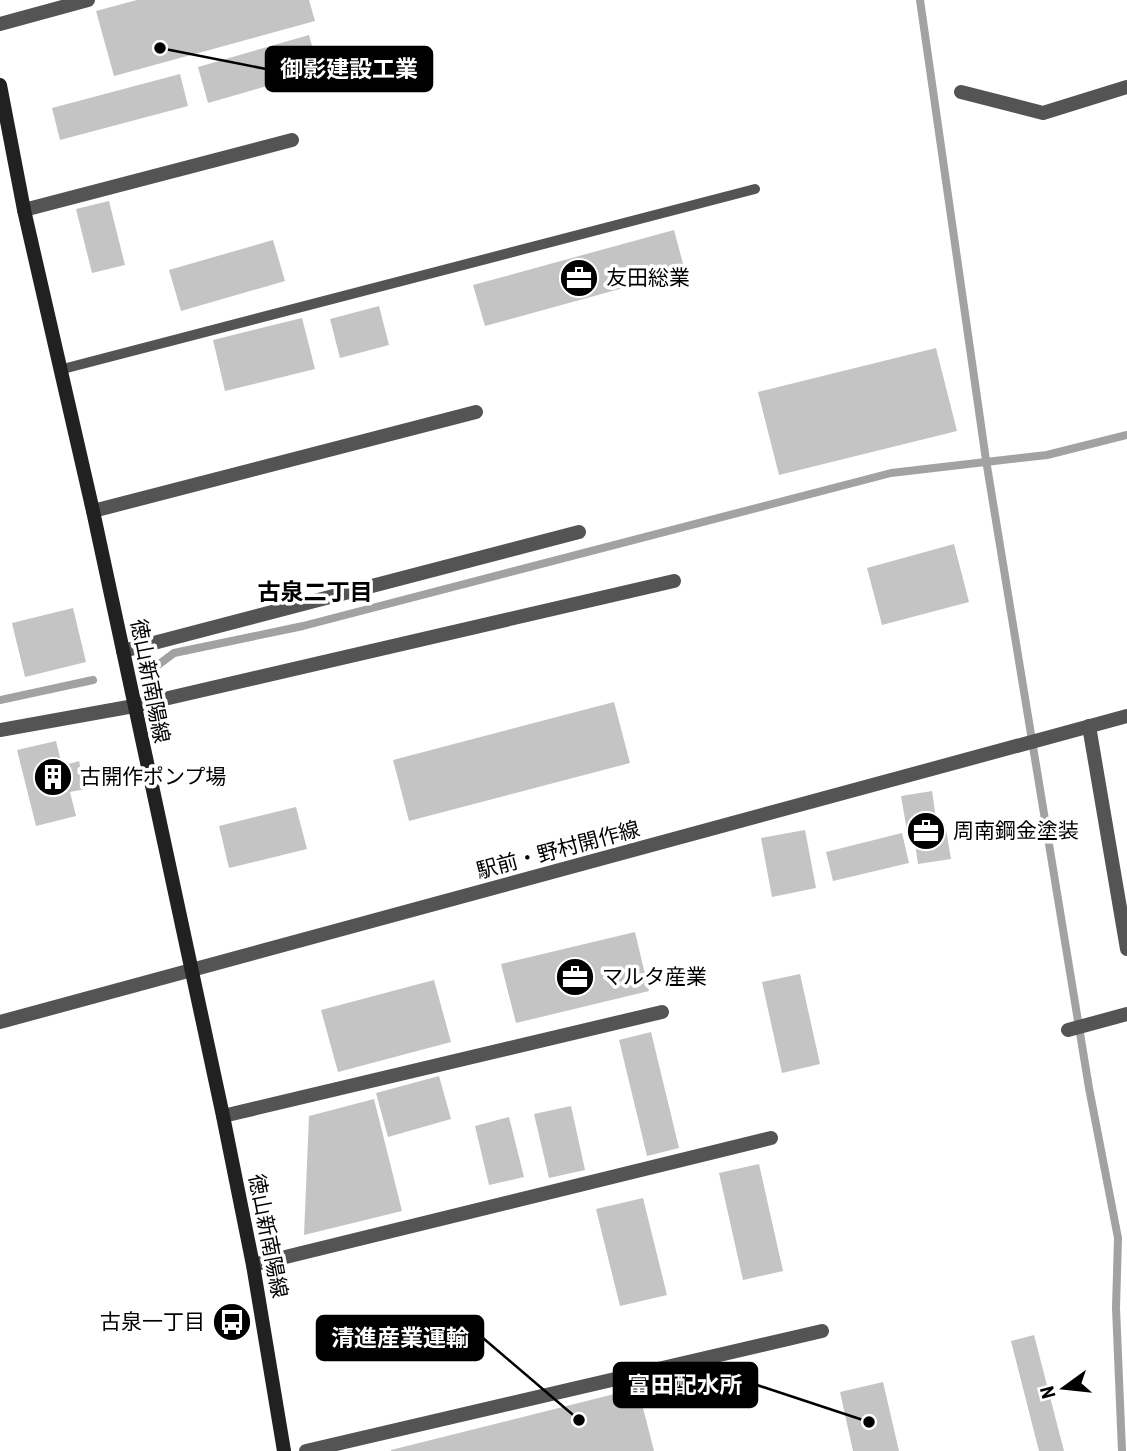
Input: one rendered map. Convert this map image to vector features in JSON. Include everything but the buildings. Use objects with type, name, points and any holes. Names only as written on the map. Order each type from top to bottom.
[{"type":"main road","name":"徳山新南陽線","points":[[0,85],[24,210],[93,511],[189,970],[223,1116],[253,1265],[285,1451]]},
{"type":"street","points":[[0,24],[88,0]]},
{"type":"street","points":[[961,92],[1043,113],[1127,87]]},
{"type":"street","points":[[24,210],[292,140]]},
{"type":"street","points":[[93,511],[476,412]]},
{"type":"street","points":[[123,651],[579,532]]},
{"type":"street","points":[[0,730],[134,706],[674,581]]},
{"type":"street","name":"駅前・野村開作線","points":[[0,1022],[1007,751],[1127,716]]},
{"type":"street","points":[[1089,726],[1127,949]]},
{"type":"street","points":[[223,1116],[662,1012]]},
{"type":"street","points":[[1068,1030],[1127,1014]]},
{"type":"street","points":[[253,1265],[772,1138]]},
{"type":"street","points":[[306,1451],[822,1331]]},
{"type":"lane","points":[[59,370],[755,189]]},
{"type":"waterway","points":[[920,0],[986,460],[1089,1088],[1118,1238],[1116,1308],[1122,1451]]},
{"type":"waterway","points":[[154,668],[174,653],[303,626],[891,473],[1047,455],[1127,435]]},
{"type":"waterway","points":[[0,700],[93,680]]},
{"type":"place","name":"御影建設工業","points":[[160,48]]},
{"type":"place","name":"友田総業","points":[[579,278]]},
{"type":"place","name":"古開作ポンプ場","points":[[53,777]]},
{"type":"place","name":"周南鋼金塗装","points":[[926,831]]},
{"type":"place","name":"マルタ産業","points":[[575,977]]},
{"type":"place","name":"古泉一丁目","points":[[232,1322]]},
{"type":"place","name":"清進産業運輸","points":[[579,1420]]},
{"type":"place","name":"富田配水所","points":[[869,1422]]},
{"type":"district","name":"古泉二丁目","points":[[315,592]]}]
